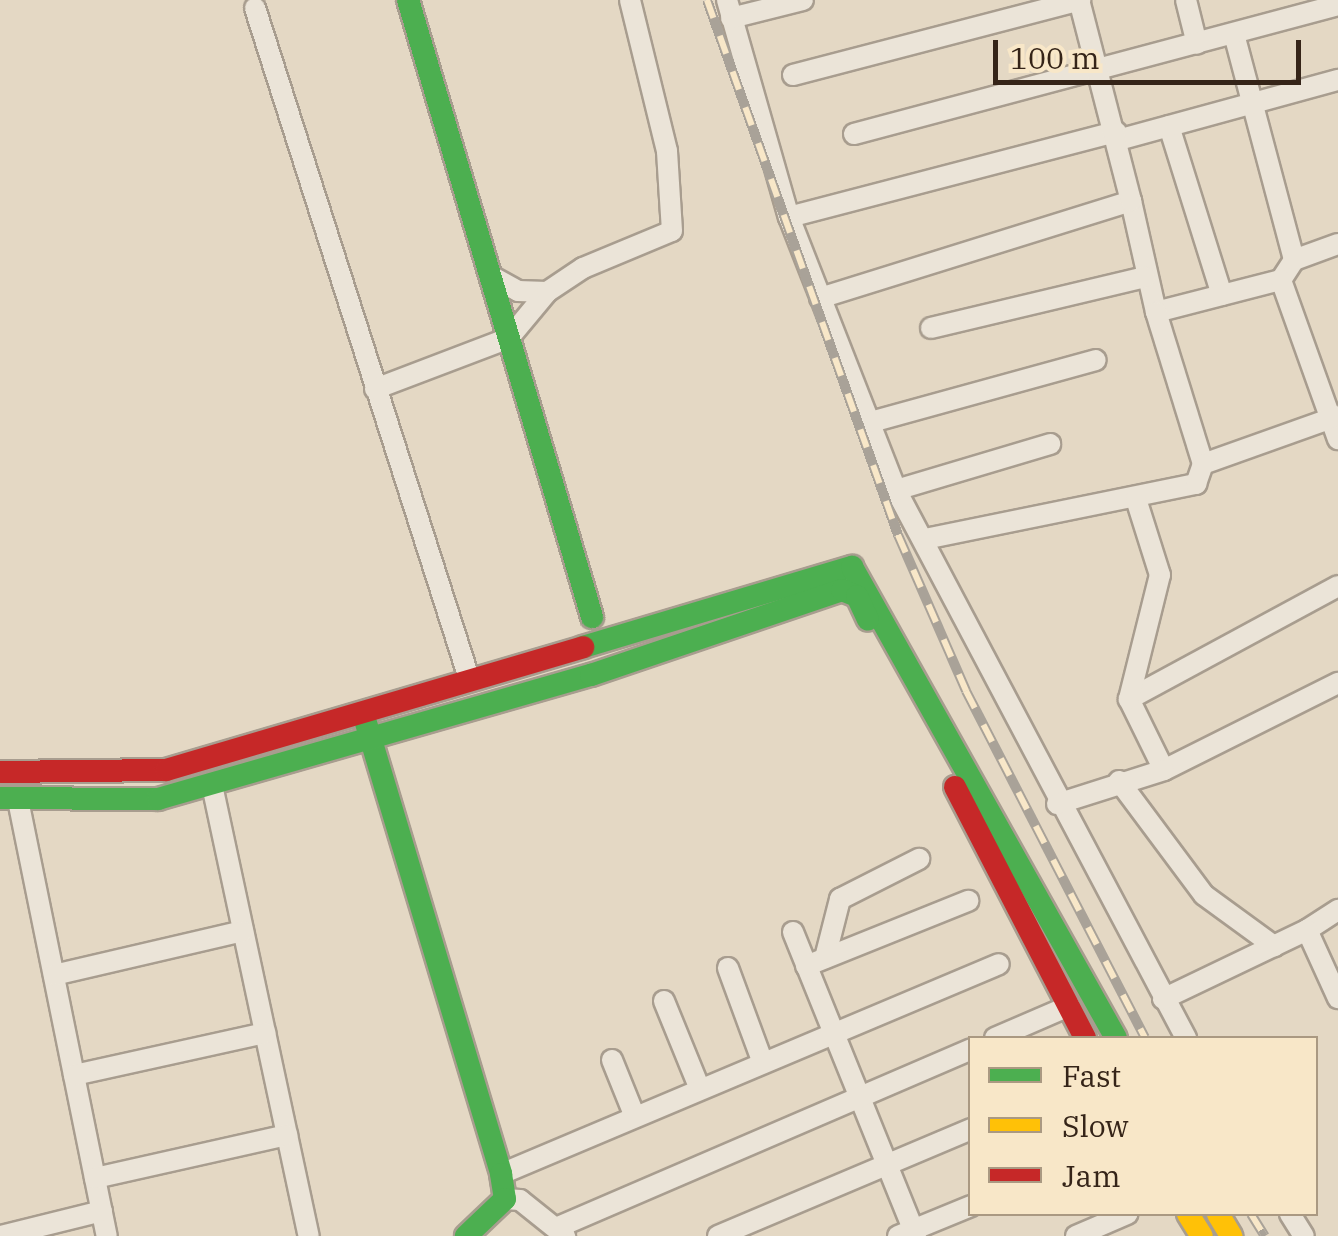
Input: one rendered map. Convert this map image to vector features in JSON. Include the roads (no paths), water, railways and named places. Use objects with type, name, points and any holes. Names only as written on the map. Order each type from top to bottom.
[{"type":"street","points":[[408,0],[594,632],[615,668]]},
{"type":"street","points":[[375,389],[509,338],[548,292],[672,231],[667,151],[630,0]]},
{"type":"street","points":[[803,0],[729,9],[788,217],[896,490],[925,538],[1057,804],[1185,1036]]},
{"type":"street","points":[[792,75],[1080,0],[1117,136],[1145,276],[1203,464],[1196,484],[925,538]]},
{"type":"street","points":[[1186,0],[1197,44]]},
{"type":"street","points":[[854,134],[1338,5]]},
{"type":"street","points":[[254,8],[469,678]]},
{"type":"street","points":[[1234,34],[1294,260]]},
{"type":"street","points":[[788,217],[1170,126],[1338,80]]},
{"type":"street","points":[[1170,126],[1222,295]]},
{"type":"street","points":[[820,298],[1131,201]]},
{"type":"street","points":[[1156,312],[1281,280],[1294,260],[1338,244]]},
{"type":"street","points":[[491,276],[518,291],[548,292]]},
{"type":"street","points":[[931,328],[1145,276]]},
{"type":"street","points":[[1203,464],[1335,425],[1281,280]]},
{"type":"street","points":[[871,422],[1096,360]]},
{"type":"street","points":[[896,490],[1050,444]]},
{"type":"street","points":[[1136,499],[1160,575],[1129,699],[1164,770]]},
{"type":"street","points":[[0,772],[67,776],[166,770],[469,678],[594,632],[843,566],[861,572],[1115,1036]]},
{"type":"street","points":[[107,1236],[54,975],[9,799],[158,799],[212,785],[615,668],[842,590],[861,572]]},
{"type":"street","points":[[1129,699],[1338,586]]},
{"type":"street","points":[[842,590],[858,596],[1084,1036]]},
{"type":"street","points":[[591,675],[594,632]]},
{"type":"street","points":[[1057,804],[1164,770],[1338,683]]},
{"type":"street","points":[[362,712],[501,1174],[504,1199]]},
{"type":"street","points":[[67,776],[67,802]]},
{"type":"street","points":[[1119,782],[1204,895],[1274,946]]},
{"type":"street","points":[[212,785],[310,1236]]},
{"type":"street","points":[[816,962],[840,899],[919,859]]},
{"type":"street","points":[[816,962],[968,901]]},
{"type":"street","points":[[1163,1000],[1307,930],[1338,910]]},
{"type":"street","points":[[1307,930],[1338,998]]},
{"type":"street","points":[[54,975],[243,931]]},
{"type":"street","points":[[793,932],[816,962],[833,1032],[888,1166],[909,1234],[968,1207]]},
{"type":"street","points":[[501,1174],[999,964]]},
{"type":"street","points":[[728,968],[763,1062]]},
{"type":"street","points":[[664,1001],[700,1089]]},
{"type":"street","points":[[999,1036],[1068,1006]]},
{"type":"street","points":[[74,1075],[266,1033]]},
{"type":"street","points":[[504,1199],[560,1232],[968,1050]]},
{"type":"street","points":[[612,1060],[635,1117]]},
{"type":"street","points":[[718,1236],[968,1129]]},
{"type":"street","points":[[95,1178],[287,1135]]},
{"type":"street","points":[[470,1235],[504,1199]]},
{"type":"street","points":[[1,1234],[102,1211]]},
{"type":"street","points":[[1076,1236],[1123,1216]]},
{"type":"railway","points":[[707,0],[898,535],[966,691],[1144,1036]]},
{"type":"railway","points":[[1252,1216],[1265,1236]]}]
